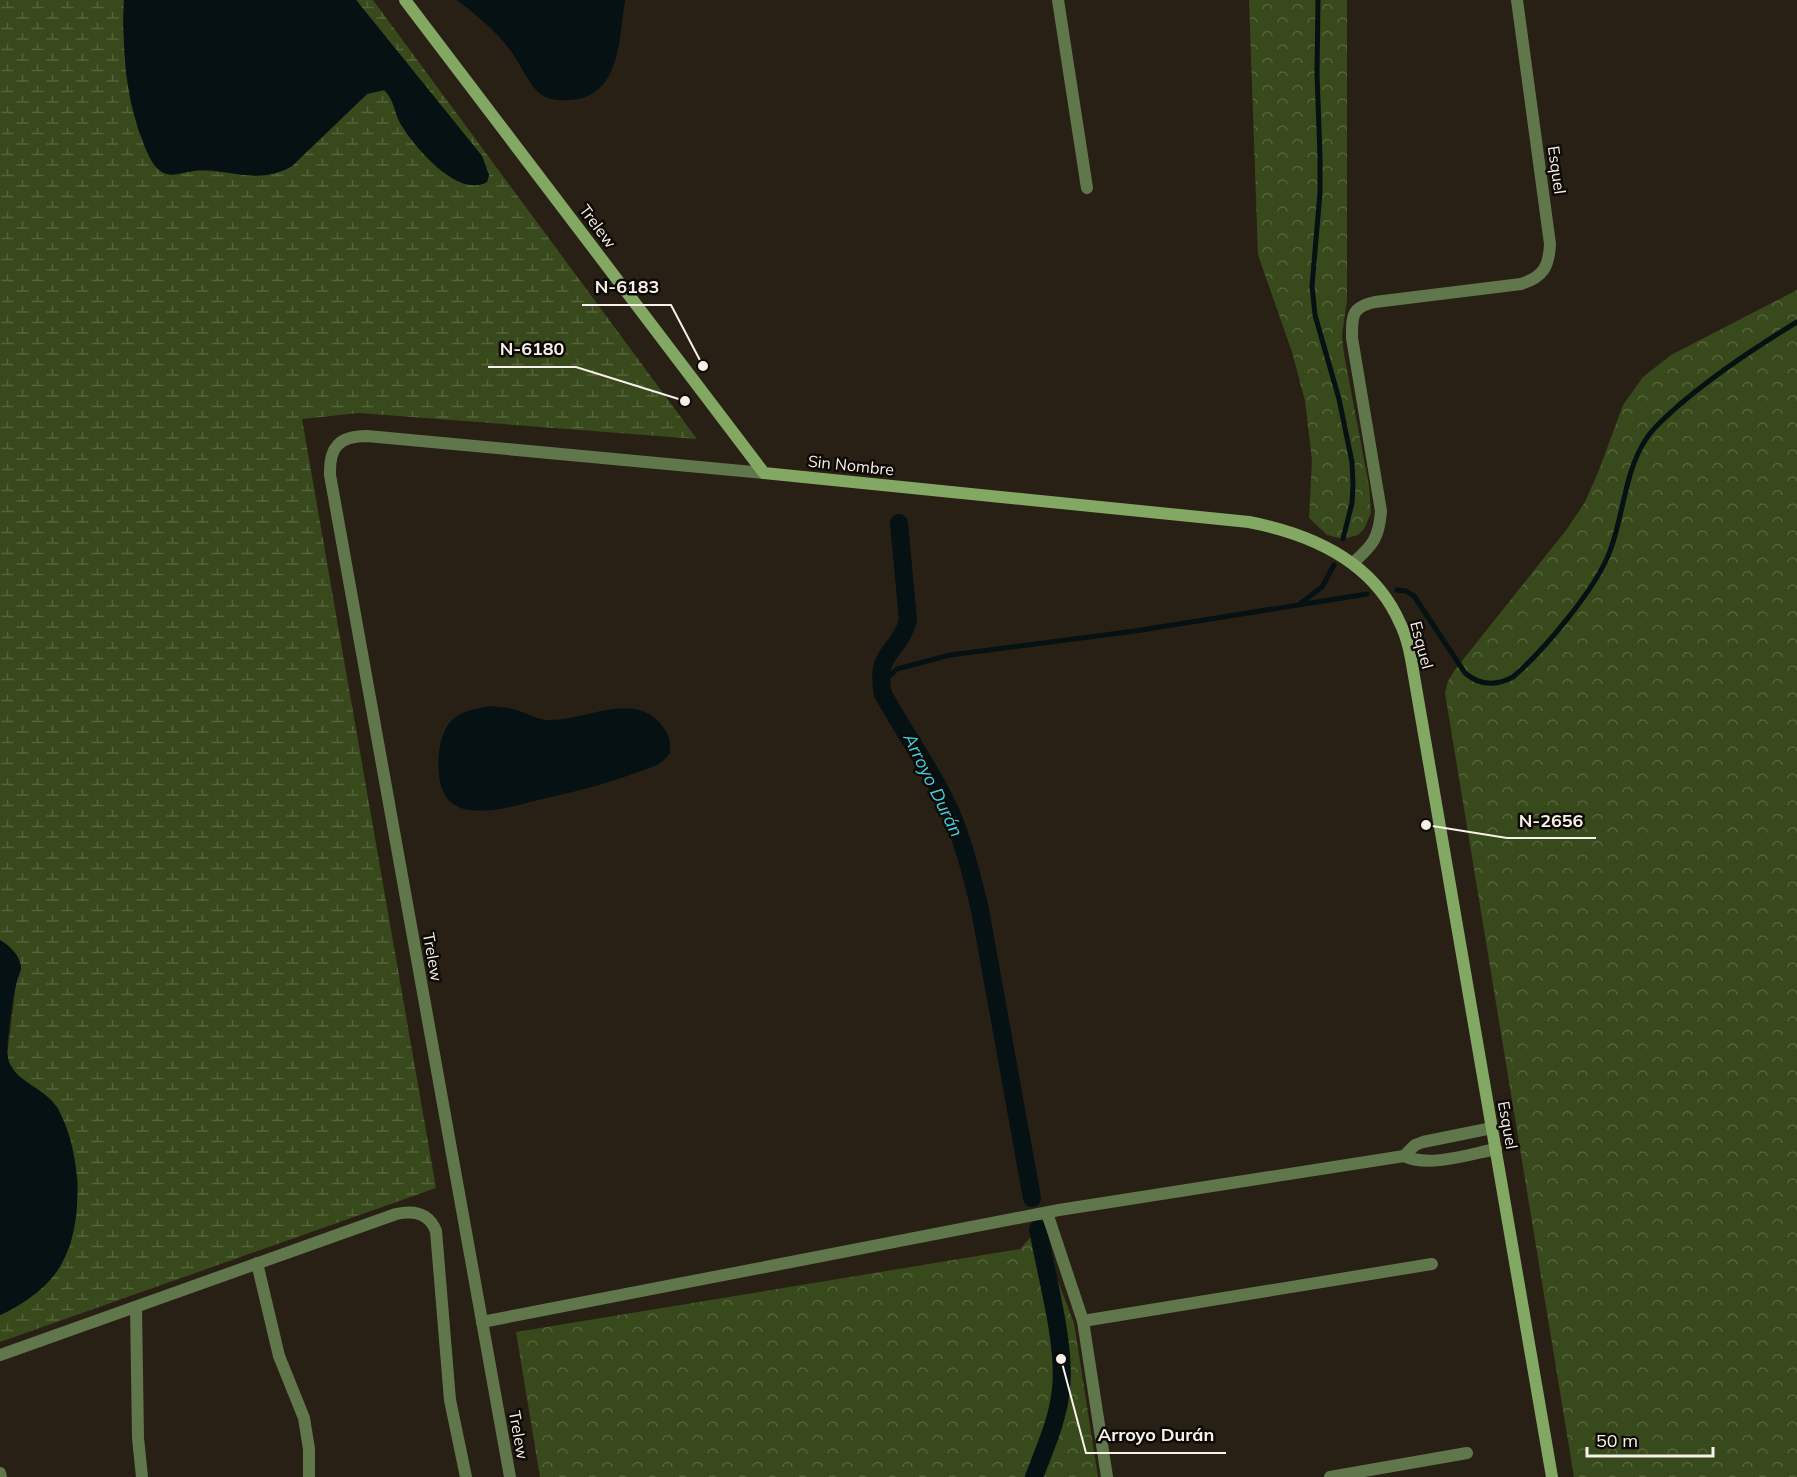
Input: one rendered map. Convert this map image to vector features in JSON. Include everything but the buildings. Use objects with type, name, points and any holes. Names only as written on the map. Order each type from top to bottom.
[{"type":"main road","name":"Trelew","points":[[405,0],[764,473]]},
{"type":"main road","name":"Sin Nombre","points":[[764,473],[1249,522],[1276,527],[1304,536],[1330,548],[1353,563]]},
{"type":"main road","name":"Esquel","points":[[1353,563],[1389,602],[1400,623],[1409,649],[1552,1477]]},
{"type":"street","points":[[1058,0],[1087,188]]},
{"type":"street","name":"Esquel","points":[[1353,563],[1375,541],[1380,527],[1381,511],[1352,338],[1354,314],[1358,308],[1375,302],[1521,284],[1533,280],[1543,272],[1549,259],[1550,244],[1518,0]]},
{"type":"street","name":"Sin Nombre","points":[[338,444],[346,438],[367,436],[764,473]]},
{"type":"street","name":"Trelew","points":[[338,444],[332,452],[329,463],[330,475],[510,1477]]},
{"type":"street","points":[[1404,1156],[1415,1145],[1423,1142],[1492,1128]]},
{"type":"street","points":[[482,1322],[1047,1213],[1404,1156],[1428,1161],[1496,1149]]},
{"type":"street","points":[[0,1355],[396,1214],[413,1211],[428,1218],[434,1224],[438,1239],[450,1400],[466,1477]]},
{"type":"street","points":[[1047,1213],[1083,1321],[1107,1477]]},
{"type":"street","points":[[257,1263],[279,1356],[304,1418],[309,1449],[309,1477]]},
{"type":"street","points":[[1083,1321],[1432,1264]]},
{"type":"street","points":[[136,1307],[138,1438],[142,1477]]},
{"type":"street","points":[[1330,1477],[1467,1453]]},
{"type":"green space","points":[[0,0],[124,0],[126,75],[139,132],[183,173],[211,171],[265,175],[279,172],[292,166],[367,94],[384,90],[391,99],[408,135],[432,163],[454,179],[466,184],[477,185],[487,182],[489,175],[482,156],[356,0],[373,0],[697,439],[359,413],[302,419],[436,1188],[0,1342],[0,1315],[11,1310],[70,1246],[76,1215],[78,1182],[73,1153],[58,1108],[16,1074],[9,1062],[7,1052],[16,982],[21,967],[16,954],[0,940]]},
{"type":"green space","points":[[1249,0],[1347,0],[1347,300],[1342,335],[1369,486],[1371,513],[1364,529],[1358,535],[1343,539],[1327,535],[1309,518],[1312,460],[1305,401],[1292,352],[1258,255]]},
{"type":"green space","points":[[1797,290],[1797,1477],[1574,1477],[1445,693],[1454,671],[1567,529],[1585,502],[1623,405],[1643,377],[1671,355]]},
{"type":"green space","points":[[1038,1229],[1074,1323],[1098,1477],[540,1477],[516,1332],[1020,1249]]},
{"type":"shaded area","points":[[124,0],[356,0],[482,156],[489,175],[487,182],[475,185],[463,183],[438,168],[415,144],[400,123],[390,97],[384,90],[367,94],[292,166],[283,171],[255,176],[205,170],[173,175],[162,172],[153,164],[147,152],[129,92],[126,74]]},
{"type":"shaded area","points":[[457,0],[625,0],[618,48],[608,78],[598,89],[585,97],[564,100],[544,96],[531,84],[513,54],[500,39],[480,18]]},
{"type":"shaded area","points":[[490,706],[510,708],[549,720],[619,708],[646,712],[661,724],[668,735],[670,753],[654,766],[613,781],[500,809],[467,810],[453,804],[446,797],[439,775],[439,750],[446,728],[452,720],[470,710]]},
{"type":"shaded area","points":[[0,940],[14,951],[21,968],[15,988],[10,1023],[9,1062],[18,1075],[53,1102],[66,1126],[75,1165],[77,1207],[69,1246],[57,1271],[35,1294],[0,1315]]},
{"type":"waterway","points":[[1318,0],[1320,193],[1312,286],[1315,315],[1339,399],[1352,462],[1352,503],[1343,539]]},
{"type":"waterway","points":[[1397,590],[1406,591],[1414,596],[1465,673],[1476,680],[1488,683],[1500,682],[1513,677],[1568,618],[1603,566],[1615,537],[1633,466],[1649,434],[1665,417],[1706,383],[1797,322]]},
{"type":"waterway","name":"Arroyo Durán","points":[[899,523],[908,620],[882,669],[883,694],[947,804],[972,876],[1032,1198]]},
{"type":"waterway","points":[[1301,603],[1322,587],[1334,565]]},
{"type":"waterway","points":[[881,684],[897,669],[950,655],[1135,631],[1367,594]]},
{"type":"waterway","name":"Arroyo Durán","points":[[1034,1477],[1057,1412],[1062,1371],[1058,1331],[1038,1229]]},
{"type":"place","name":"N-6183","points":[[703,366]]},
{"type":"place","name":"N-6180","points":[[685,401]]},
{"type":"place","name":"N-2656","points":[[1426,825]]},
{"type":"place","name":"Arroyo Durán","points":[[1061,1359]]}]
